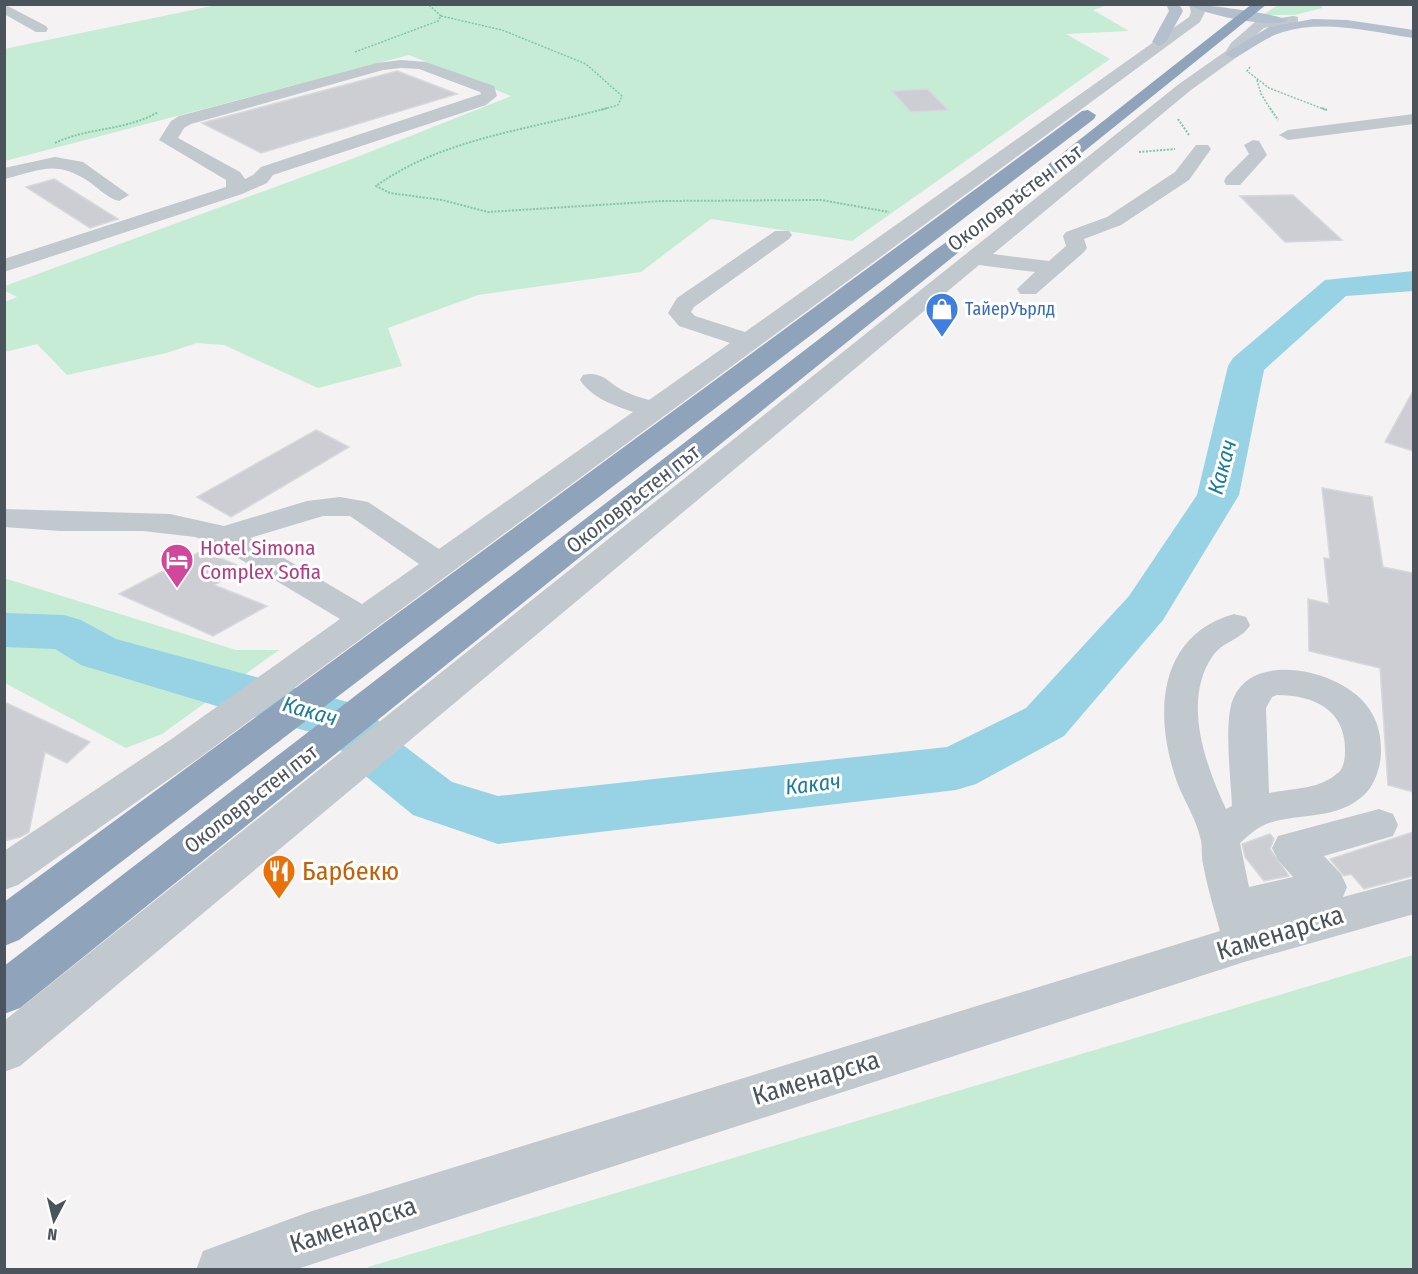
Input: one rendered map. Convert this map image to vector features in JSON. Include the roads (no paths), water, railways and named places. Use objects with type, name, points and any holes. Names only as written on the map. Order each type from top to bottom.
[{"type":"highway","name":"Околовръстен път","points":[[4,927],[1236,4]]},
{"type":"highway","name":"Околовръстен път","points":[[4,993],[942,254],[982,226],[1260,12]]},
{"type":"highway","points":[[881,272],[971,179]]},
{"type":"highway","points":[[942,254],[1038,206]]},
{"type":"main road","points":[[1159,42],[1175,18],[1176,11],[1172,4]]},
{"type":"main road","points":[[1194,5],[1210,10],[1260,12],[1365,22],[1413,32]]},
{"type":"main road","points":[[1301,16],[1321,17],[1337,10]]},
{"type":"main road","points":[[1301,16],[1367,16],[1413,24]]},
{"type":"main road","points":[[1367,16],[1413,32]]},
{"type":"main road","points":[[1232,54],[1269,33],[1293,26],[1344,25],[1413,32]]},
{"type":"street","points":[[4,873],[186,748],[1197,16],[1194,5]]},
{"type":"street","points":[[4,8],[41,29]]},
{"type":"street","points":[[4,1050],[1038,206],[1185,87],[1232,54],[1236,46],[1260,25],[1301,16]]},
{"type":"street","points":[[4,266],[235,190],[260,179],[267,171],[480,102],[489,96],[488,89],[421,65],[382,66],[185,120],[177,125],[168,140],[233,176],[237,182],[235,190]]},
{"type":"street","points":[[1288,135],[1413,119]]},
{"type":"street","points":[[177,125],[197,135]]},
{"type":"street","points":[[1028,289],[1077,248],[1073,236],[1114,221],[1182,176],[1199,144]]},
{"type":"street","points":[[1233,181],[1258,155],[1253,145]]},
{"type":"street","points":[[247,160],[267,171]]},
{"type":"street","points":[[4,174],[53,161],[67,161],[76,163],[119,195]]},
{"type":"street","points":[[748,341],[687,321],[679,313],[685,303],[782,235]]},
{"type":"street","points":[[976,258],[1053,268]]},
{"type":"street","points":[[592,380],[615,397],[653,410]]},
{"type":"street","points":[[224,536],[261,526],[300,510],[344,506],[358,508],[440,564]]},
{"type":"street","points":[[4,518],[170,522],[224,536],[364,619]]},
{"type":"street","points":[[1234,625],[1214,634],[1197,653],[1183,686],[1182,697],[1185,746],[1202,800],[1220,836],[1223,864],[1240,926]]},
{"type":"street","points":[[1220,836],[1251,813]]},
{"type":"street","points":[[1304,909],[1327,887],[1292,848],[1379,825]]},
{"type":"street","name":"Каменарска","points":[[222,1269],[1240,926],[1304,909],[1413,896]]},
{"type":"waterway","name":"Какач","points":[[4,630],[64,632],[99,652],[233,692],[347,721],[376,754],[433,799],[498,820],[956,768],[1045,722],[1146,608],[1218,495],[1246,366],[1337,287],[1414,281]]},
{"type":"place","name":"ТайерУърлд","points":[[942,338]]},
{"type":"place","name":"Hotel Simona Complex Sofia","points":[[177,589]]},
{"type":"place","name":"Барбекю","points":[[279,900]]}]
